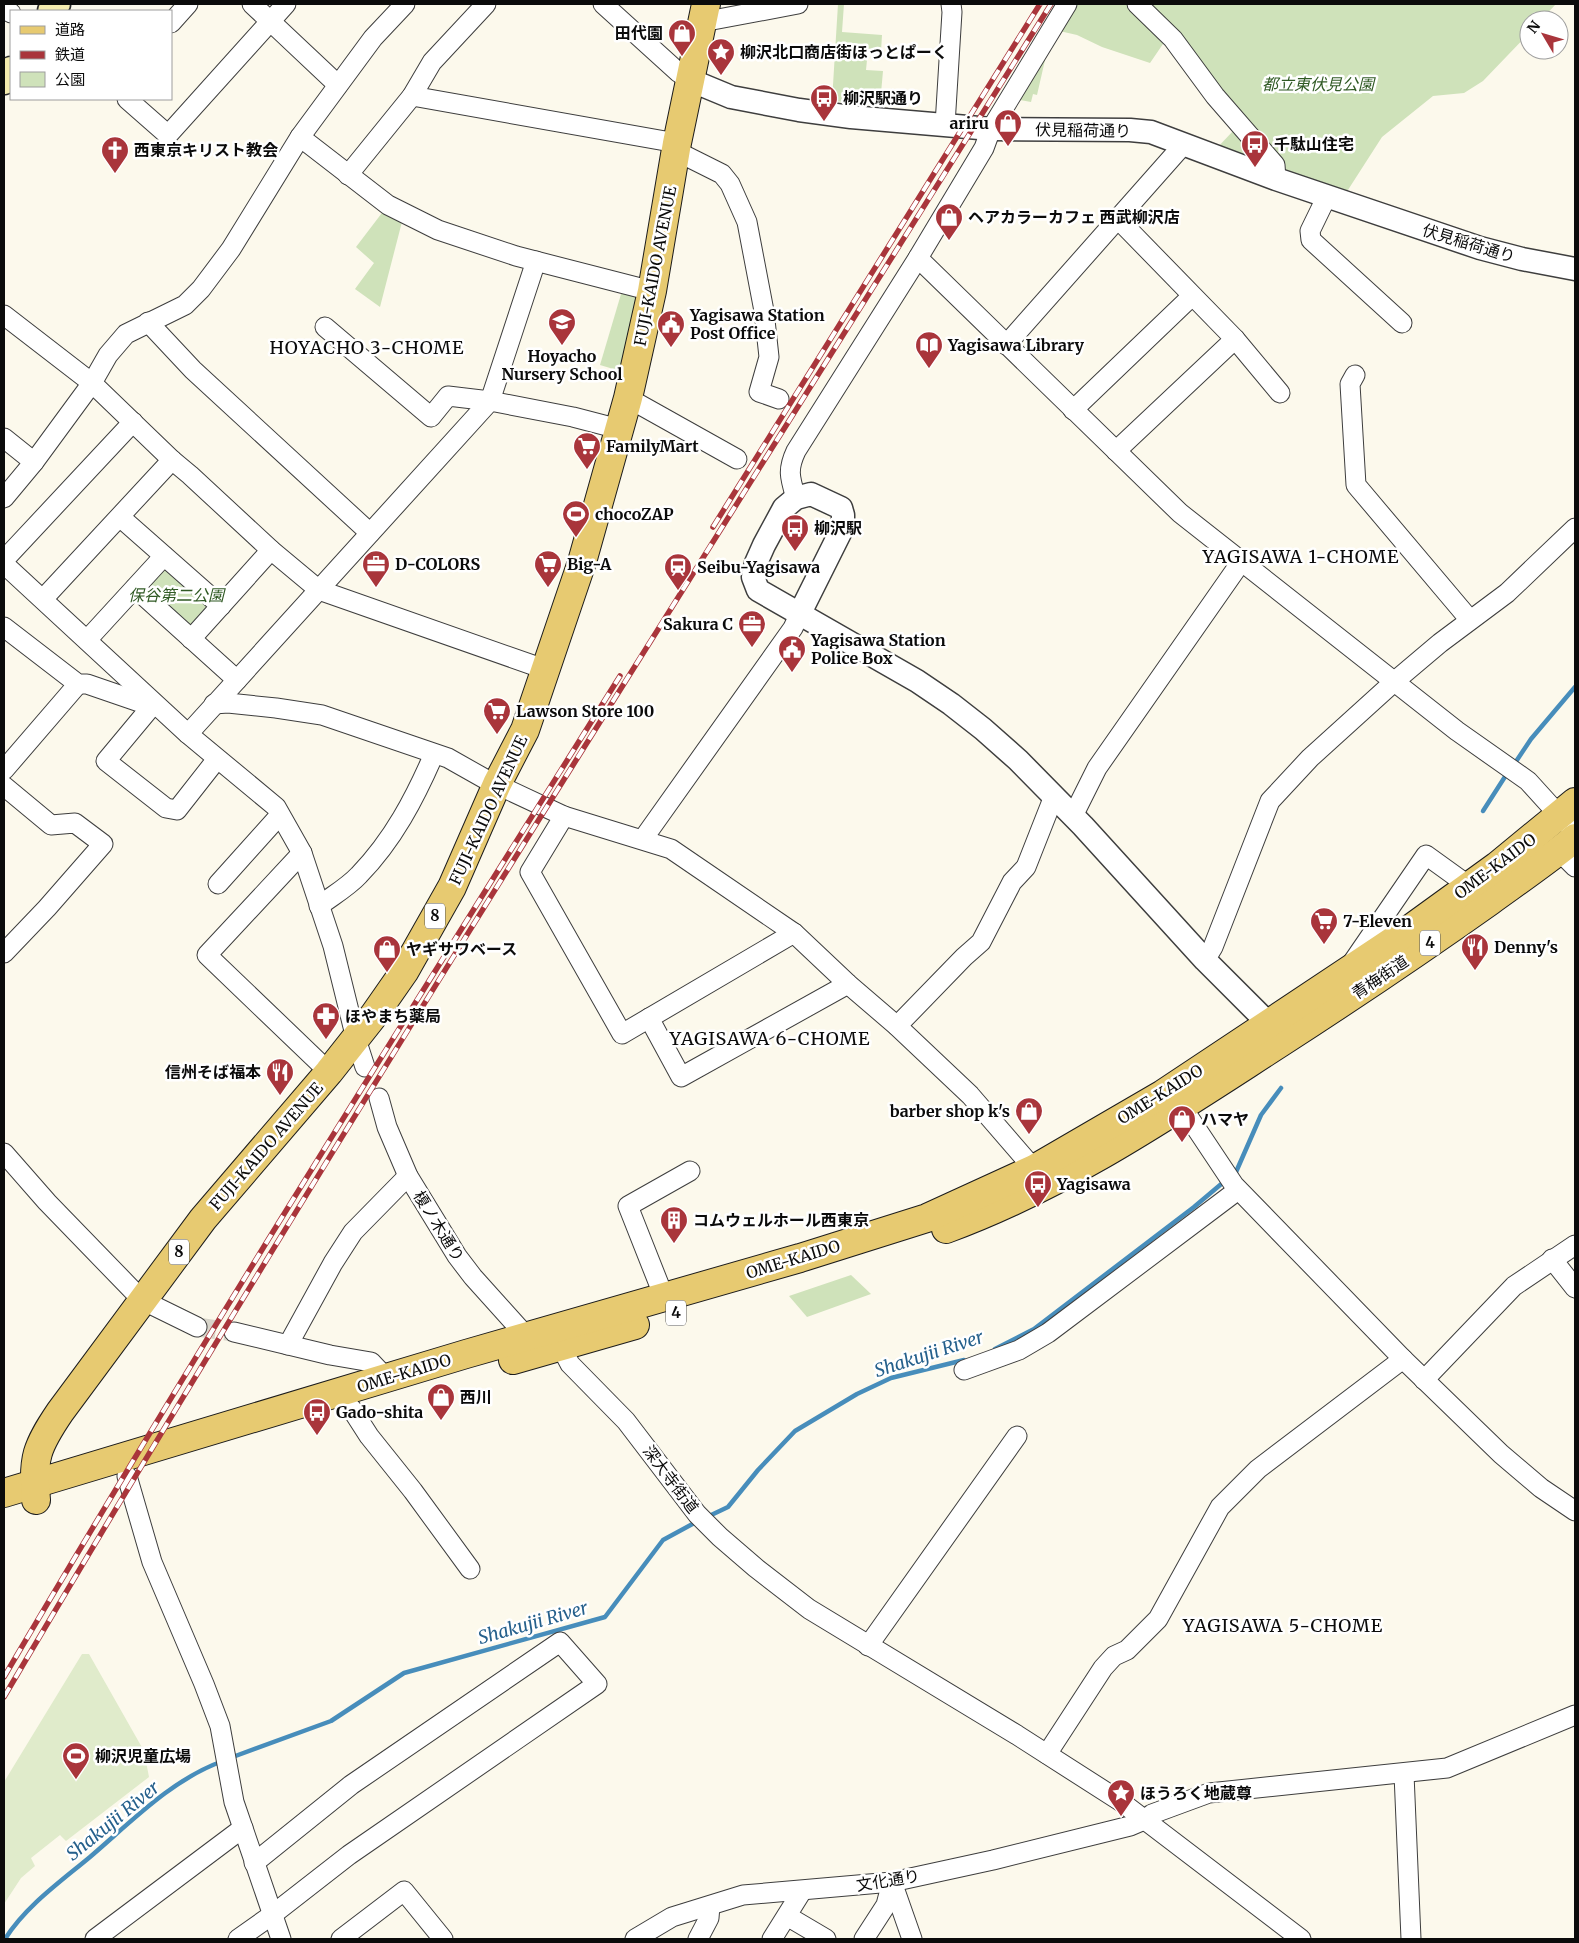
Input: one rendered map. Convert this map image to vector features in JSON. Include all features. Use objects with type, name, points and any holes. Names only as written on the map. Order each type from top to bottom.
[{"type":"main road","name":"FUJI-KAIDO AVENUE","points":[[36,1492],[35,1464],[38,1450],[45,1434],[142,1300],[229,1187],[356,1039],[404,972],[452,887],[497,784],[525,730],[547,670],[584,556],[628,398],[652,291],[674,147],[704,13]]},
{"type":"main road","name":"OME-KAIDO","points":[[36,1492],[387,1378],[527,1337],[558,1338],[891,1247],[961,1223],[1016,1200],[1092,1160],[1182,1107],[1461,880],[1570,835]]},
{"type":"main road","name":"青梅街道","points":[[1275,1033],[1359,992],[1570,835]]},
{"type":"main road","name":"OME-KAIDO","points":[[4,1493],[36,1492],[127,1476],[477,1370],[664,1298],[927,1218],[1034,1169],[1162,1094],[1275,1033]]},
{"type":"main road","name":"4","points":[[4,1511],[36,1492]]},
{"type":"street","points":[[172,22],[188,4]]},
{"type":"street","points":[[252,4],[338,85]]},
{"type":"street","points":[[128,100],[168,135],[286,4]]},
{"type":"street","points":[[4,498],[34,462],[92,383],[108,355],[126,334],[186,305],[201,289],[231,249],[300,137],[373,38],[405,4]]},
{"type":"street","points":[[348,175],[412,96],[432,62],[486,4]]},
{"type":"street","name":"伏見稲荷通り","points":[[603,4],[678,72],[690,80],[732,97],[799,110],[851,117],[991,129],[1130,130],[1151,132],[1276,179],[1480,248],[1522,259],[1575,269]]},
{"type":"street","points":[[704,13],[798,4]]},
{"type":"street","points":[[945,125],[951,4]]},
{"type":"street","points":[[796,498],[790,478],[789,465],[796,451],[918,258],[984,148],[991,129],[1067,4]]},
{"type":"street","points":[[1137,4],[1173,39],[1215,96],[1275,165],[1276,179]]},
{"type":"street","points":[[412,96],[674,147],[722,174],[730,184],[747,222],[764,311],[769,357],[759,392],[779,399]]},
{"type":"street","points":[[300,137],[388,205],[438,230],[536,261],[652,291]]},
{"type":"street","points":[[1006,345],[1183,145]]},
{"type":"street","points":[[1326,196],[1310,231],[1312,240],[1402,323]]},
{"type":"street","points":[[1118,219],[1235,339],[1280,393]]},
{"type":"street","points":[[918,258],[1180,513],[1457,731],[1528,781],[1570,835]]},
{"type":"street","points":[[188,734],[490,401],[536,261]]},
{"type":"street","points":[[1073,410],[1192,296]]},
{"type":"street","points":[[4,314],[92,383],[172,460],[190,474],[271,550],[319,590],[547,670]]},
{"type":"street","points":[[148,322],[193,370],[370,533]]},
{"type":"street","points":[[325,327],[431,417],[448,396],[490,401],[573,417],[619,429]]},
{"type":"street","points":[[1116,451],[1235,339]]},
{"type":"street","points":[[1355,375],[1350,384],[1356,485],[1470,620]]},
{"type":"street","points":[[628,398],[737,459]]},
{"type":"street","points":[[4,560],[133,422]]},
{"type":"street","points":[[4,438],[34,462]]},
{"type":"street","points":[[43,599],[172,460]]},
{"type":"street","points":[[643,839],[793,628],[800,613],[843,527],[843,515],[840,508],[811,494],[796,498],[784,508],[764,545],[753,577],[758,590],[800,613],[917,681],[951,704],[1018,760],[1073,816],[1275,1033]]},
{"type":"street","points":[[120,516],[221,606]]},
{"type":"street","points":[[1205,960],[1212,947],[1270,801],[1310,758],[1395,681],[1470,620],[1507,593],[1575,528]]},
{"type":"street","points":[[191,639],[271,550]]},
{"type":"street","points":[[87,640],[164,556]]},
{"type":"street","points":[[1073,816],[1096,768],[1240,562]]},
{"type":"street","points":[[4,564],[87,640],[155,707],[276,807],[279,816],[302,853],[334,946],[356,1039],[365,1068]]},
{"type":"street","points":[[135,588],[237,680]]},
{"type":"street","points":[[4,628],[78,684],[87,684],[155,707]]},
{"type":"street","points":[[4,770],[78,684]]},
{"type":"street","points":[[214,704],[228,703],[322,715],[448,758],[564,816],[671,849],[794,933],[970,1095],[1034,1169]]},
{"type":"street","points":[[155,707],[106,762],[166,808],[177,810],[217,759]]},
{"type":"street","points":[[319,906],[358,876],[396,830],[419,788],[434,754]]},
{"type":"street","points":[[4,786],[51,825],[75,823],[103,844],[47,908],[4,953]]},
{"type":"street","points":[[897,1026],[981,942],[1012,882],[1026,867],[1054,796]]},
{"type":"street","points":[[218,884],[279,816]]},
{"type":"street","points":[[564,816],[530,872],[622,1034],[794,933]]},
{"type":"street","points":[[302,853],[207,955],[329,1072]]},
{"type":"street","points":[[1345,973],[1426,855],[1461,880]]},
{"type":"street","points":[[649,1018],[681,1077],[848,984]]},
{"type":"street","name":"榎ノ木通り","points":[[379,1098],[386,1127],[408,1176],[457,1256],[473,1277],[527,1337]]},
{"type":"street","points":[[1182,1107],[1236,1187],[1403,1359],[1501,1454],[1541,1488],[1575,1511]]},
{"type":"street","points":[[4,1153],[47,1202],[142,1300],[197,1327]]},
{"type":"street","points":[[664,1298],[628,1206],[690,1171]]},
{"type":"street","points":[[288,1345],[328,1271],[353,1232],[408,1176]]},
{"type":"street","points":[[964,1370],[1019,1350],[1048,1333],[1236,1187]]},
{"type":"street","points":[[1424,1380],[1514,1286],[1575,1245]]},
{"type":"street","points":[[1552,1259],[1575,1288]]},
{"type":"street","points":[[234,1332],[372,1362],[387,1378]]},
{"type":"street","name":"深大寺街道","points":[[558,1338],[570,1364],[626,1421],[702,1519],[756,1568],[809,1609],[1047,1754]]},
{"type":"street","points":[[1301,1939],[1120,1802],[1047,1754],[1103,1668],[1114,1656],[1127,1650],[1158,1619],[1220,1507],[1258,1469],[1403,1359]]},
{"type":"street","points":[[351,1408],[369,1436],[413,1491],[470,1569]]},
{"type":"street","points":[[868,1646],[1017,1436]]},
{"type":"street","points":[[127,1476],[152,1562],[220,1726],[234,1802],[280,1939]]},
{"type":"street","points":[[238,1939],[272,1916],[349,1854],[597,1684],[560,1642],[352,1784],[254,1863]]},
{"type":"street","name":"文化通り","points":[[634,1939],[672,1917],[743,1896],[892,1882],[1130,1826],[1152,1814],[1209,1793],[1447,1768],[1575,1715]]},
{"type":"street","points":[[1404,1774],[1411,1939]]},
{"type":"street","points":[[95,1939],[243,1828]]},
{"type":"street","points":[[864,1939],[886,1905],[892,1882]]},
{"type":"street","points":[[892,1882],[912,1939]]},
{"type":"street","points":[[340,1939],[404,1891],[443,1939]]},
{"type":"street","points":[[772,1939],[802,1891]]},
{"type":"street","points":[[698,1939],[708,1918],[710,1906]]},
{"type":"street","points":[[787,1916],[826,1939]]},
{"type":"green space","points":[[838,4],[844,4],[842,32],[882,35],[881,51],[868,50],[866,70],[883,71],[880,104],[832,101]]},
{"type":"green space","points":[[1071,4],[1132,4],[1165,41],[1150,63],[1102,47],[1077,35],[1055,30]]},
{"type":"green space","name":"都立東伏見公園","points":[[1140,4],[1556,4],[1550,10],[1519,10],[1519,43],[1483,81],[1464,93],[1433,96],[1382,137],[1346,193],[1291,176]]},
{"type":"green space","points":[[1051,34],[1037,95],[1033,94],[1031,102],[1014,99]]},
{"type":"green space","points":[[1233,131],[1267,167],[1217,148]]},
{"type":"green space","points":[[388,205],[404,214],[380,307],[355,289],[374,263],[356,247]]},
{"type":"green space","points":[[624,284],[649,290],[630,374],[600,365]]},
{"type":"green space","name":"保谷第二公園","points":[[164,556],[221,606],[191,639],[135,588]]},
{"type":"green space","points":[[851,1275],[871,1294],[807,1317],[789,1296]]},
{"type":"green space","name":"柳沢児童広場","points":[[82,1654],[89,1654],[144,1751],[149,1777],[66,1841],[60,1835],[31,1858],[35,1866],[21,1878],[4,1904],[4,1782]]},
{"type":"waterway","name":"Shakujii River","points":[[1513,766],[1531,739],[1575,687]]},
{"type":"waterway","name":"Shakujii River","points":[[1483,811],[1508,772]]},
{"type":"waterway","name":"Shakujii River","points":[[1232,1175],[1236,1172],[1261,1115],[1281,1088]]},
{"type":"waterway","name":"Shakujii River","points":[[995,1349],[1034,1329],[1194,1207],[1226,1180]]},
{"type":"waterway","name":"Shakujii River","points":[[707,1517],[728,1507],[758,1470],[795,1431],[857,1394],[891,1378],[964,1360]]},
{"type":"waterway","name":"Shakujii River","points":[[230,1758],[331,1721],[404,1673],[605,1617],[663,1540],[698,1521]]},
{"type":"waterway","name":"Shakujii River","points":[[5,1939],[33,1905],[136,1816],[186,1779],[223,1761]]},
{"type":"tunnel","points":[[197,1327],[234,1332]]},
{"type":"railway","points":[[713,527],[1040,4]]},
{"type":"railway","points":[[4,1697],[131,1483],[391,1058],[1051,4]]},
{"type":"railway","points":[[4,1677],[232,1299],[620,676]]},
{"type":"place","name":"田代園","points":[[682,57]]},
{"type":"place","name":"柳沢北口商店街ほっとぱーく","points":[[721,76]]},
{"type":"place","name":"柳沢駅通り","points":[[824,122]]},
{"type":"place","name":"ariru","points":[[1008,147]]},
{"type":"place","name":"千駄山住宅","points":[[1255,168]]},
{"type":"place","name":"西東京キリスト教会","points":[[115,174]]},
{"type":"place","name":"ヘアカラーカフェ 西武柳沢店","points":[[949,241]]},
{"type":"place","name":"Hoyacho Nursery School","points":[[562,346]]},
{"type":"place","name":"Yagisawa Station Post Office","points":[[671,348]]},
{"type":"place","name":"Yagisawa Library","points":[[929,369]]},
{"type":"place","name":"FamilyMart","points":[[587,470]]},
{"type":"place","name":"chocoZAP","points":[[576,538]]},
{"type":"place","name":"柳沢駅","points":[[795,552]]},
{"type":"place","name":"D-COLORS","points":[[376,588]]},
{"type":"place","name":"Big-A","points":[[548,588]]},
{"type":"place","name":"Seibu-Yagisawa","points":[[678,591]]},
{"type":"place","name":"Sakura C","points":[[752,648]]},
{"type":"place","name":"Yagisawa Station Police Box","points":[[792,673]]},
{"type":"place","name":"Lawson Store 100","points":[[497,735]]},
{"type":"place","name":"7-Eleven","points":[[1324,945]]},
{"type":"place","name":"Denny's","points":[[1475,971]]},
{"type":"place","name":"ヤギサワベース","points":[[387,973]]},
{"type":"place","name":"ほやまち薬局","points":[[326,1040]]},
{"type":"place","name":"信州そば福本","points":[[280,1096]]},
{"type":"place","name":"barber shop k's","points":[[1029,1135]]},
{"type":"place","name":"ハマヤ","points":[[1182,1143]]},
{"type":"place","name":"Yagisawa","points":[[1038,1208]]},
{"type":"place","name":"コムウェルホール西東京","points":[[674,1244]]},
{"type":"place","name":"西川","points":[[441,1421]]},
{"type":"place","name":"Gado-shita","points":[[317,1436]]},
{"type":"place","name":"柳沢児童広場","points":[[76,1780]]},
{"type":"place","name":"ほうろく地蔵尊","points":[[1121,1817]]},
{"type":"district","name":"HOYACHO 3-CHOME","points":[[367,348]]},
{"type":"district","name":"YAGISAWA 1-CHOME","points":[[1301,557]]},
{"type":"district","name":"YAGISAWA 6-CHOME","points":[[770,1039]]},
{"type":"district","name":"YAGISAWA 5-CHOME","points":[[1283,1626]]}]
